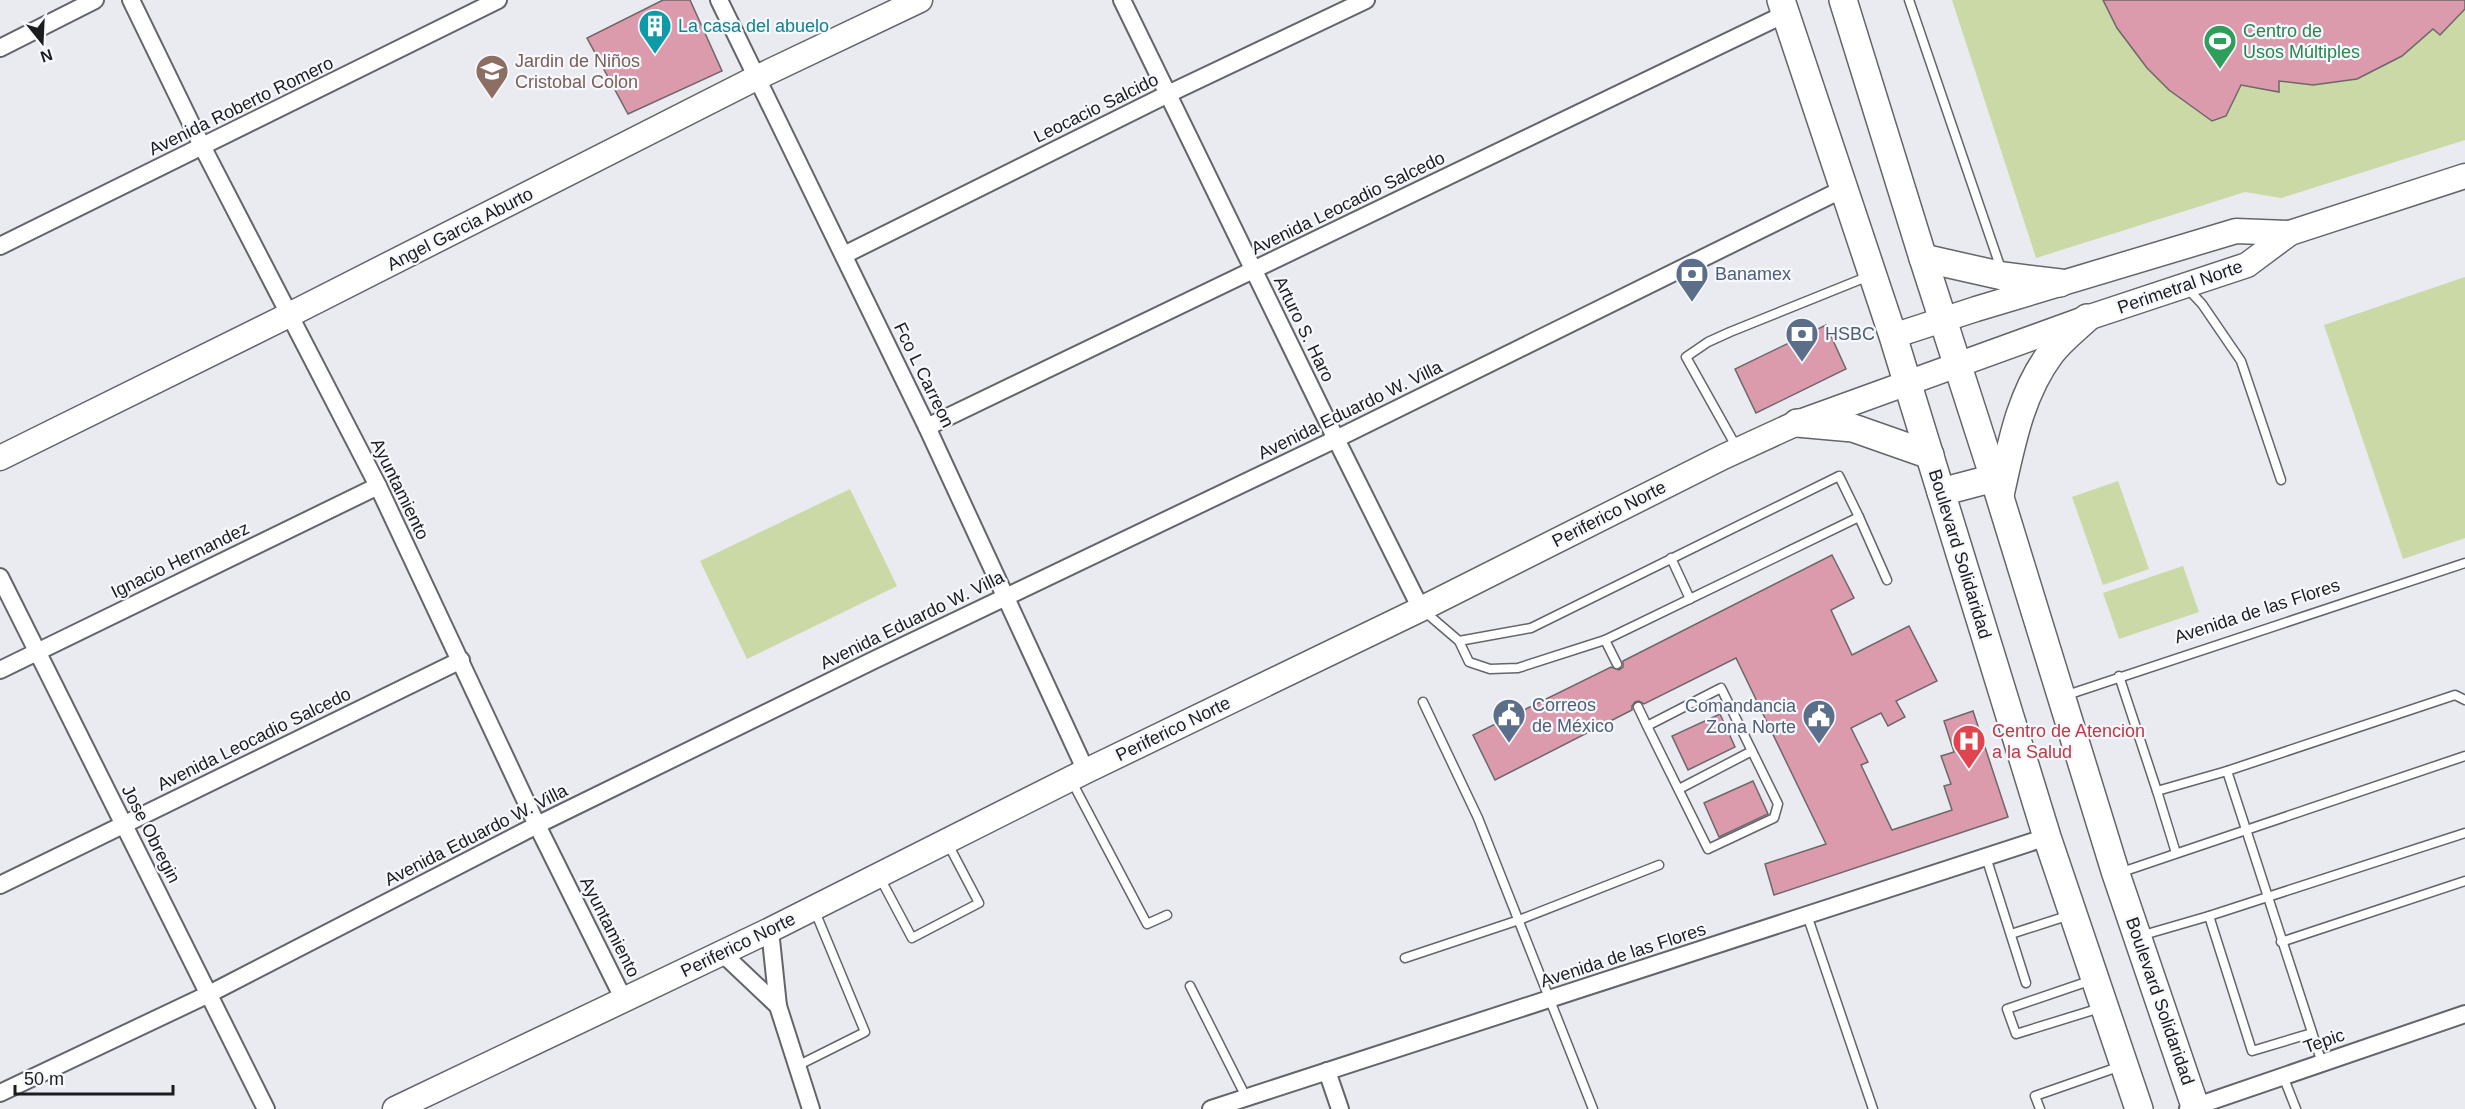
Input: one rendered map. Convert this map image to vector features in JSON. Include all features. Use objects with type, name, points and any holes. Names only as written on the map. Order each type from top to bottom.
[{"type":"main road","name":"Boulevard Solidaridad","points":[[1843,0],[2116,874],[2193,1108]]},
{"type":"main road","name":"Boulevard Solidaridad","points":[[1783,7],[1893,336],[2047,837],[2139,1109]]},
{"type":"main road","points":[[1923,258],[2003,276],[2060,283]]},
{"type":"main road","points":[[1941,492],[1997,487],[2014,430],[2028,394],[2051,353],[2087,318]]},
{"type":"main road","points":[[1797,423],[1853,428],[1930,455]]},
{"type":"street","points":[[0,48],[94,0]]},
{"type":"street","name":"Ayuntamiento","points":[[131,0],[202,146],[378,486],[537,825],[624,1000]]},
{"type":"street","name":"Avenida Roberto Romero","points":[[0,246],[498,0]]},
{"type":"street","name":"Fco L Carreon","points":[[719,0],[927,427],[1006,596],[1078,775]]},
{"type":"street","name":"Angel Garcia Aburto","points":[[0,458],[289,315],[756,78],[920,0]]},
{"type":"street","name":"Arturo S. Haro","points":[[1122,0],[1421,609]]},
{"type":"street","name":"Leocacio Salcido","points":[[844,255],[1168,94],[1366,0]]},
{"type":"street","name":"Avenida Leocadio Salcedo","points":[[927,427],[1253,270],[1783,7]]},
{"type":"street","name":"Perimetral Norte","points":[[1958,366],[2087,318],[2247,265],[2290,233],[2465,176]]},
{"type":"street","name":"Avenida Eduardo W. Villa","points":[[0,1093],[209,994],[537,825],[1006,596],[1336,439],[1845,188]]},
{"type":"street","points":[[1893,336],[2236,231],[2290,233]]},
{"type":"street","name":"Periferico Norte","points":[[395,1109],[814,909],[1078,775],[1421,609],[1738,450],[1797,423],[1958,366]]},
{"type":"street","name":"Ignacio Hernandez","points":[[0,670],[378,486]]},
{"type":"street","name":"Jose Obregin","points":[[0,577],[266,1109]]},
{"type":"street","name":"Avenida Leocadio Salcedo","points":[[0,885],[461,660]]},
{"type":"street","name":"Avenida de las Flores","points":[[1211,1109],[2047,837]]},
{"type":"street","points":[[770,930],[778,1006],[811,1109]]},
{"type":"street","points":[[722,953],[778,1006]]},
{"type":"street","name":"Tepic","points":[[2193,1108],[2465,1014]]},
{"type":"street","points":[[1327,1071],[1340,1109]]},
{"type":"lane","points":[[1909,0],[2003,276]]},
{"type":"lane","points":[[1738,450],[1686,357],[1708,342],[1730,332],[1873,275]]},
{"type":"lane","points":[[2185,286],[2209,314],[2241,361],[2281,480]]},
{"type":"lane","points":[[1459,641],[1531,628],[1839,476],[1887,580]]},
{"type":"lane","points":[[1421,609],[1459,641],[1469,662],[1490,669],[1518,668],[1605,640],[1859,517]]},
{"type":"lane","points":[[1671,558],[1690,599]]},
{"type":"lane","name":"Avenida de las Flores","points":[[2062,697],[2119,676],[2465,563]]},
{"type":"lane","points":[[1605,640],[1617,664]]},
{"type":"lane","points":[[2119,676],[2176,853]]},
{"type":"lane","points":[[1638,707],[1647,726],[1678,789],[1708,849],[1774,818],[1778,804],[1721,688],[1647,726]]},
{"type":"lane","points":[[2157,791],[2227,771],[2455,694],[2465,700]]},
{"type":"lane","points":[[1423,702],[1478,818],[1593,1109]]},
{"type":"lane","points":[[1678,789],[1752,751]]},
{"type":"lane","points":[[2116,874],[2465,756]]},
{"type":"lane","points":[[2227,771],[2322,1063]]},
{"type":"lane","points":[[1078,775],[1147,924],[1167,915]]},
{"type":"lane","points":[[2138,936],[2208,916],[2465,833]]},
{"type":"lane","points":[[879,875],[912,938],[979,903],[946,841]]},
{"type":"lane","points":[[1986,857],[2026,983]]},
{"type":"lane","points":[[1405,958],[1519,920],[1659,865]]},
{"type":"lane","points":[[2282,942],[2465,881]]},
{"type":"lane","points":[[797,1066],[865,1032],[814,909]]},
{"type":"lane","points":[[2012,934],[2073,914]]},
{"type":"lane","points":[[1808,915],[1874,1109]]},
{"type":"lane","points":[[2208,916],[2252,1051],[2312,1033]]},
{"type":"lane","points":[[2095,979],[2007,1009],[2016,1034],[2104,1006]]},
{"type":"lane","points":[[1190,986],[1246,1097]]},
{"type":"lane","points":[[2040,1109],[2035,1096],[2124,1065]]},
{"type":"lane","points":[[2283,1076],[2296,1109]]},
{"type":"green space","name":"Centro de Usos Múltiples","points":[[1952,0],[2465,0],[2465,140],[2281,198],[2245,192],[2036,258]]},
{"type":"green space","points":[[2465,277],[2465,538],[2403,559],[2324,325]]},
{"type":"green space","points":[[2118,481],[2149,569],[2103,585],[2072,497]]},
{"type":"green space","points":[[850,489],[897,586],[747,659],[700,561]]},
{"type":"green space","points":[[2183,566],[2199,612],[2119,639],[2103,593]]},
{"type":"building","name":"La casa del abuelo","points":[[663,0],[690,0],[722,71],[628,114],[587,38]]},
{"type":"building","points":[[2103,0],[2465,0],[2465,9],[2440,35],[2433,29],[2402,56],[2357,79],[2313,85],[2279,81],[2279,92],[2241,85],[2226,116],[2212,121],[2169,90],[2147,68],[2117,28]]},
{"type":"building","points":[[1826,325],[1846,369],[1756,413],[1735,369]]},
{"type":"building","points":[[1832,555],[1854,598],[1831,610],[1852,655],[1909,626],[1937,681],[1896,701],[1905,717],[1888,726],[1881,713],[1851,728],[1868,762],[1861,765],[1892,830],[1952,810],[1944,786],[1951,784],[1941,756],[1954,752],[1944,721],[1973,711],[2008,817],[1774,895],[1765,864],[1826,844],[1736,658],[1644,704],[1639,701],[1635,702],[1632,710],[1495,780],[1473,735],[1611,667],[1619,670],[1623,667],[1623,661]]},
{"type":"building","points":[[1720,714],[1735,747],[1688,770],[1672,736]]},
{"type":"building","points":[[1753,781],[1768,814],[1719,837],[1704,803]]},
{"type":"place","name":"La casa del abuelo","points":[[655,55]]},
{"type":"place","name":"Centro de Usos Múltiples","points":[[2220,70]]},
{"type":"place","name":"Jardin de Niños Cristobal Colon","points":[[492,100]]},
{"type":"place","name":"Banamex","points":[[1692,303]]},
{"type":"place","name":"HSBC","points":[[1802,363]]},
{"type":"place","name":"Correos de México","points":[[1509,744]]},
{"type":"place","name":"Comandancia Zona Norte","points":[[1819,745]]},
{"type":"place","name":"Centro de Atencion a la Salud","points":[[1969,770]]}]
